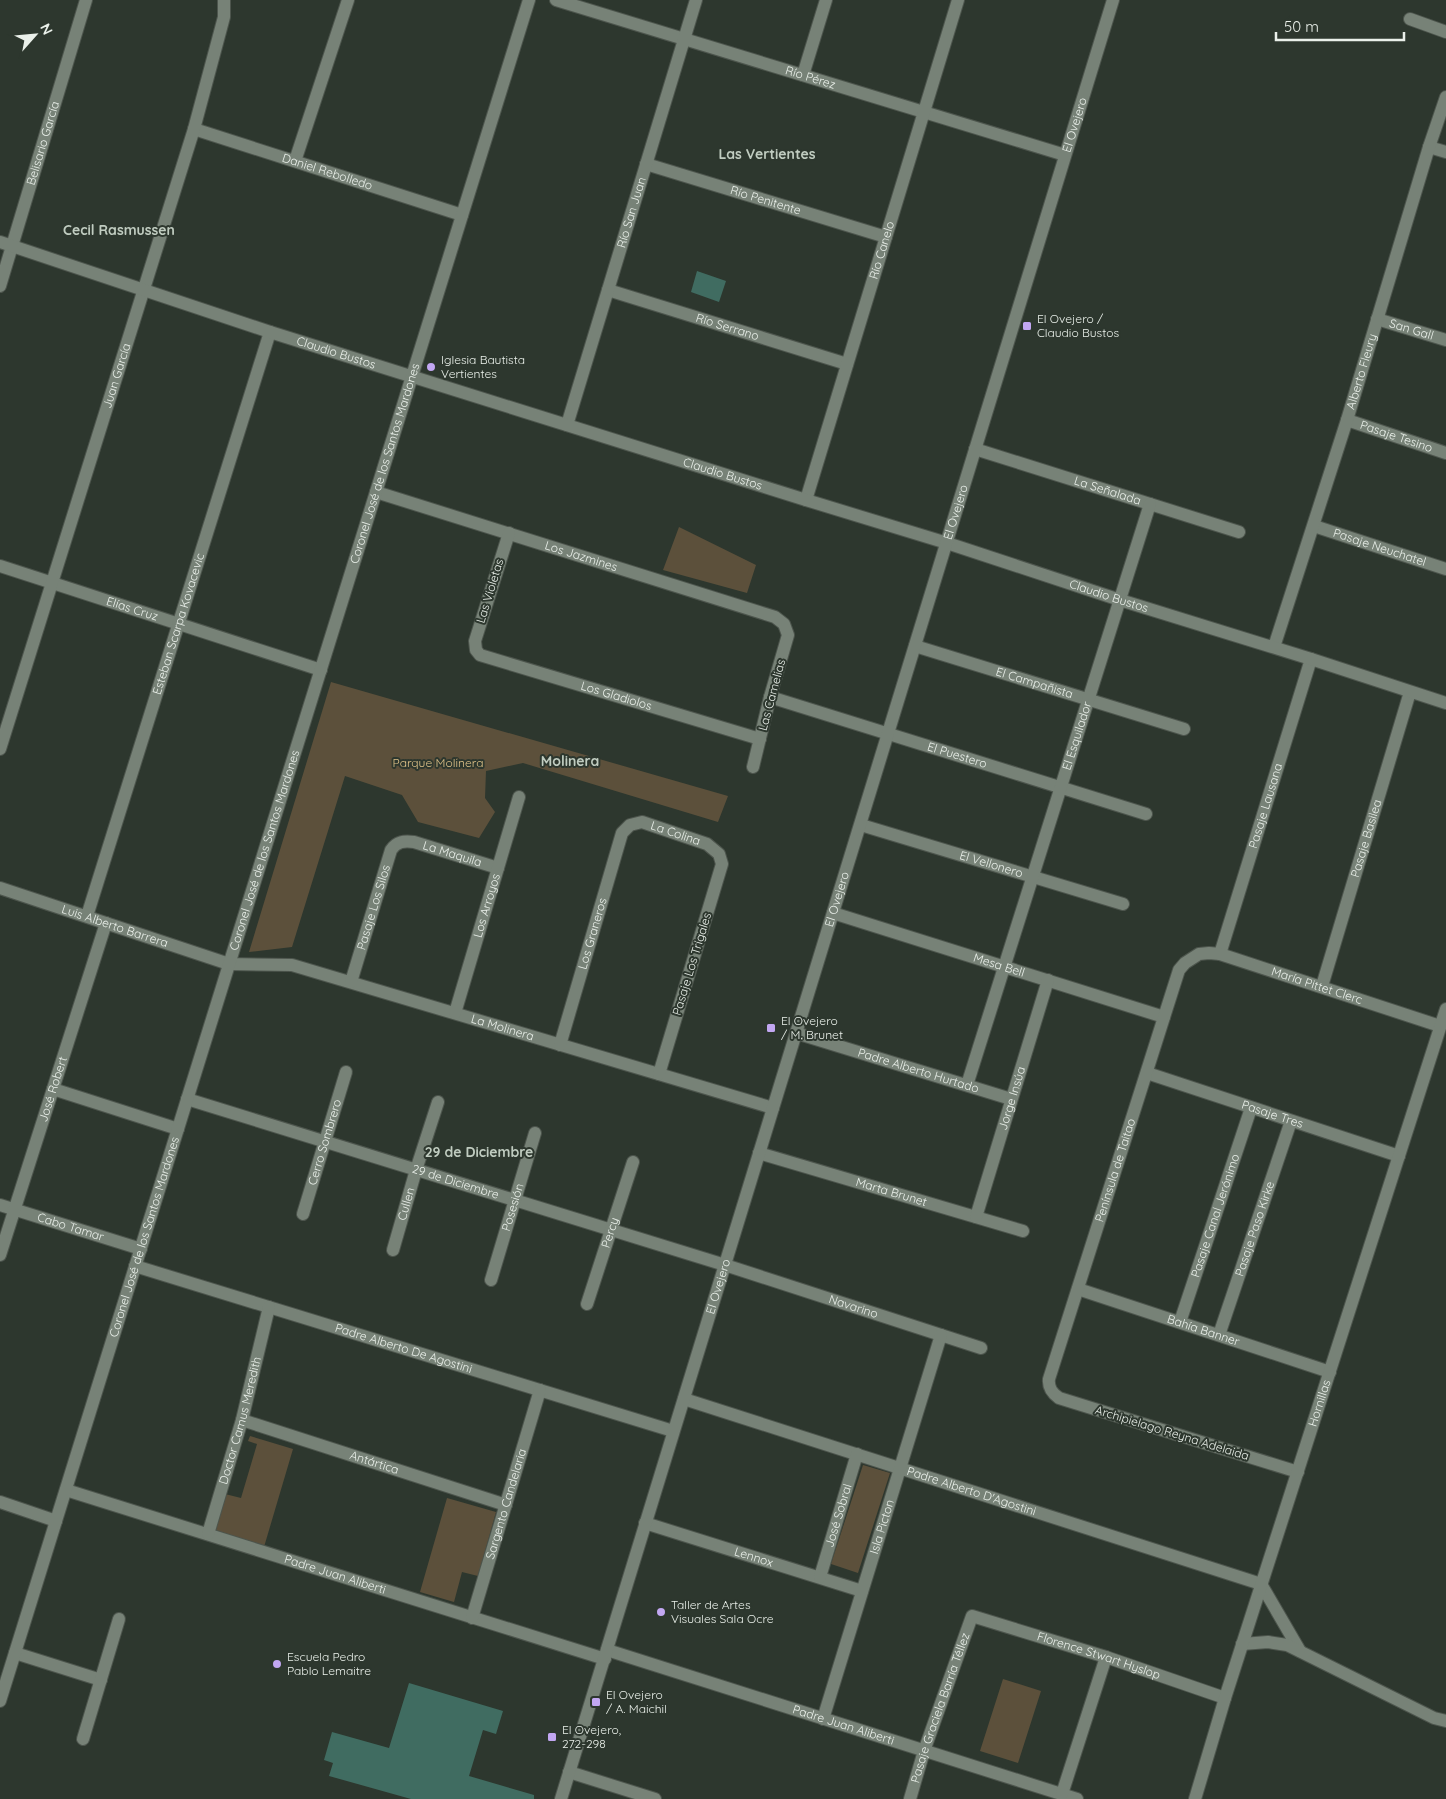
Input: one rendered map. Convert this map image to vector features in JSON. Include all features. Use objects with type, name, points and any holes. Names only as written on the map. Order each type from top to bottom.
[{"type":"street","name":"Belisario García","points":[[0,286],[6,244],[86,0]]},
{"type":"street","name":"Juan García","points":[[0,749],[194,129],[224,17],[224,0]]},
{"type":"street","points":[[295,161],[348,0]]},
{"type":"street","name":"Coronel José de los Santos Mardones","points":[[0,1701],[529,0]]},
{"type":"street","name":"Río Pérez","points":[[556,0],[1065,156]]},
{"type":"street","name":"Río San Juan","points":[[567,425],[696,0]]},
{"type":"street","points":[[803,76],[826,0]]},
{"type":"street","name":"Río Canelo","points":[[806,500],[958,0]]},
{"type":"street","name":"El Ovejero","points":[[561,1799],[1113,0]]},
{"type":"street","points":[[1410,19],[1446,32]]},
{"type":"street","name":"Alberto Fleury","points":[[1274,647],[1348,420],[1429,147],[1446,97]]},
{"type":"street","name":"Daniel Rebolledo","points":[[194,129],[462,215]]},
{"type":"street","points":[[1429,147],[1446,152]]},
{"type":"street","name":"Río Penitente","points":[[646,164],[886,237]]},
{"type":"street","name":"Claudio Bustos","points":[[6,244],[270,332],[806,500],[947,542],[1120,600],[1274,647],[1446,703]]},
{"type":"street","name":"Río Serrano","points":[[608,290],[847,364]]},
{"type":"street","name":"San Gall","points":[[1377,319],[1446,340]]},
{"type":"street","name":"Esteban Scarpa Kovacevic","points":[[87,916],[270,332]]},
{"type":"street","name":"Pasaje Tesino","points":[[1348,420],[1446,453]]},
{"type":"street","name":"La Señalada","points":[[975,449],[1239,532]]},
{"type":"street","name":"Los Jazmines","points":[[376,492],[775,617],[784,624]]},
{"type":"street","name":"El Esquilador","points":[[967,1085],[1150,504]]},
{"type":"street","name":"Pasaje Neuchatel","points":[[1314,526],[1446,569]]},
{"type":"street","name":"Las Violetas","points":[[476,650],[475,641],[509,533]]},
{"type":"street","name":"Elías Cruz","points":[[0,566],[321,670]]},
{"type":"street","name":"Las Camelias","points":[[753,767],[770,697],[788,635],[784,624]]},
{"type":"street","name":"El Campañista","points":[[915,646],[1184,729]]},
{"type":"street","name":"Los Gladiolos","points":[[476,650],[480,655],[760,739]]},
{"type":"street","name":"Pasaje Lausana","points":[[1220,954],[1311,659]]},
{"type":"street","name":"Pasaje Basilea","points":[[1322,986],[1410,692]]},
{"type":"street","name":"El Puestero","points":[[770,697],[1146,814]]},
{"type":"street","name":"Los Arroyos","points":[[455,1013],[519,797]]},
{"type":"street","name":"La Colina","points":[[630,825],[642,822],[707,844],[719,854]]},
{"type":"street","name":"Los Graneros","points":[[560,1045],[622,833],[630,825]]},
{"type":"street","name":"El Vellonero","points":[[861,825],[1123,904]]},
{"type":"street","name":"La Maquila","points":[[405,841],[414,842],[498,868]]},
{"type":"street","name":"Pasaje Los Silos","points":[[351,982],[391,850],[394,845],[405,841]]},
{"type":"street","name":"Pasaje Los Trigales","points":[[659,1074],[722,864],[719,854]]},
{"type":"street","name":"Luis Alberto Barrera","points":[[0,888],[229,964]]},
{"type":"street","name":"Mesa Bell","points":[[833,912],[1164,1017]]},
{"type":"street","name":"José Robert","points":[[0,1255],[106,923]]},
{"type":"street","name":"María Pittet Clerc","points":[[1194,956],[1204,953],[1220,954],[1440,1026]]},
{"type":"street","name":"Península de Taitao","points":[[1050,1388],[1048,1379],[1179,970],[1194,956]]},
{"type":"street","name":"La Molinera","points":[[229,964],[292,966],[773,1108]]},
{"type":"street","name":"Jorge Insúa","points":[[976,1217],[1048,980]]},
{"type":"street","name":"Hornillas","points":[[1195,1799],[1261,1584],[1446,1009]]},
{"type":"street","name":"Padre Alberto Hurtado","points":[[796,1033],[1011,1099]]},
{"type":"street","name":"Cerro Sombrero","points":[[303,1214],[346,1072]]},
{"type":"street","name":"Pasaje Tres","points":[[1147,1073],[1399,1156]]},
{"type":"street","points":[[53,1089],[178,1130]]},
{"type":"street","name":"29 de Diciembre","points":[[187,1100],[725,1265]]},
{"type":"street","name":"Cullen","points":[[393,1250],[438,1102]]},
{"type":"street","name":"Pasaje Canal Jerónimo","points":[[1180,1322],[1251,1108]]},
{"type":"street","name":"Pasaje Paso Kirke","points":[[1219,1335],[1291,1121]]},
{"type":"street","name":"Posesión","points":[[490,1280],[534,1133]]},
{"type":"street","name":"Marta Brunet","points":[[759,1153],[1023,1231]]},
{"type":"street","name":"Percy","points":[[587,1304],[633,1162]]},
{"type":"street","name":"Cabo Tamar","points":[[0,1205],[140,1249]]},
{"type":"street","name":"Navarino","points":[[725,1265],[981,1348]]},
{"type":"street","name":"Padre Alberto De Agostini","points":[[135,1266],[673,1432]]},
{"type":"street","name":"Bahía Banner","points":[[1078,1289],[1330,1372]]},
{"type":"street","name":"Doctor Camus Meredith","points":[[208,1534],[242,1420],[269,1307]]},
{"type":"street","name":"Isla Picton","points":[[823,1718],[941,1335]]},
{"type":"street","name":"Archipielago Reyna Adelaida","points":[[1050,1388],[1060,1398],[1298,1472]]},
{"type":"street","name":"Sargento Candelaria","points":[[472,1618],[540,1390]]},
{"type":"street","name":"Padre Alberto D'Agostini","points":[[684,1399],[1261,1584]]},
{"type":"street","name":"Antártica","points":[[242,1420],[506,1505]]},
{"type":"street","name":"José Sobral","points":[[820,1578],[857,1454]]},
{"type":"street","name":"Padre Juan Aliberti","points":[[66,1490],[472,1618],[823,1718],[1078,1799]]},
{"type":"street","points":[[0,1502],[56,1521]]},
{"type":"street","name":"Lennox","points":[[645,1523],[862,1591]]},
{"type":"street","points":[[1261,1584],[1300,1651]]},
{"type":"street","name":"Florence Stwart Hyslop","points":[[972,1616],[1106,1657],[1225,1698]]},
{"type":"street","name":"Pasaje Graciela Barría Téllez","points":[[910,1799],[924,1750],[972,1616]]},
{"type":"street","points":[[83,1739],[119,1619]]},
{"type":"street","points":[[1242,1644],[1279,1643],[1300,1651],[1434,1718],[1446,1721]]},
{"type":"street","points":[[15,1653],[101,1680]]},
{"type":"street","points":[[1062,1794],[1106,1657]]},
{"type":"street","points":[[569,1772],[655,1799]]},
{"type":"green space","points":[[679,527],[756,565],[747,593],[663,570]]},
{"type":"green space","name":"Parque Molinera","points":[[331,682],[728,796],[718,822],[523,763],[486,771],[485,798],[495,812],[479,838],[418,822],[402,795],[345,776],[292,947],[249,952]]},
{"type":"green space","points":[[250,1436],[293,1449],[264,1547],[214,1532],[225,1494],[241,1498],[257,1444],[248,1441]]},
{"type":"green space","points":[[863,1465],[890,1473],[858,1573],[831,1564]]},
{"type":"green space","points":[[447,1498],[496,1512],[478,1576],[462,1572],[454,1602],[420,1592]]},
{"type":"green space","points":[[1003,1679],[1041,1691],[1018,1763],[980,1751]]},
{"type":"building","points":[[697,271],[726,281],[719,302],[691,292]]},
{"type":"building","points":[[409,1683],[503,1711],[496,1734],[483,1730],[469,1776],[534,1795],[534,1799],[411,1799],[329,1776],[333,1763],[324,1760],[332,1732],[389,1748]]},
{"type":"place","name":"El Ovejero / Claudio Bustos","points":[[1027,326]]},
{"type":"place","name":"Iglesia Bautista Vertientes","points":[[431,367]]},
{"type":"place","name":"El Ovejero / M. Brunet","points":[[771,1028]]},
{"type":"place","name":"Taller de Artes Visuales Sala Ocre","points":[[661,1612]]},
{"type":"place","name":"Escuela Pedro Pablo Lemaitre","points":[[277,1664]]},
{"type":"place","name":"El Ovejero / A. Maichil","points":[[596,1702]]},
{"type":"place","name":"El Ovejero, 272-298","points":[[552,1737]]},
{"type":"district","name":"Las Vertientes","points":[[767,154]]},
{"type":"district","name":"Cecil Rasmussen","points":[[119,230]]},
{"type":"district","name":"Molinera","points":[[570,761]]},
{"type":"district","name":"29 de Diciembre","points":[[479,1152]]}]
